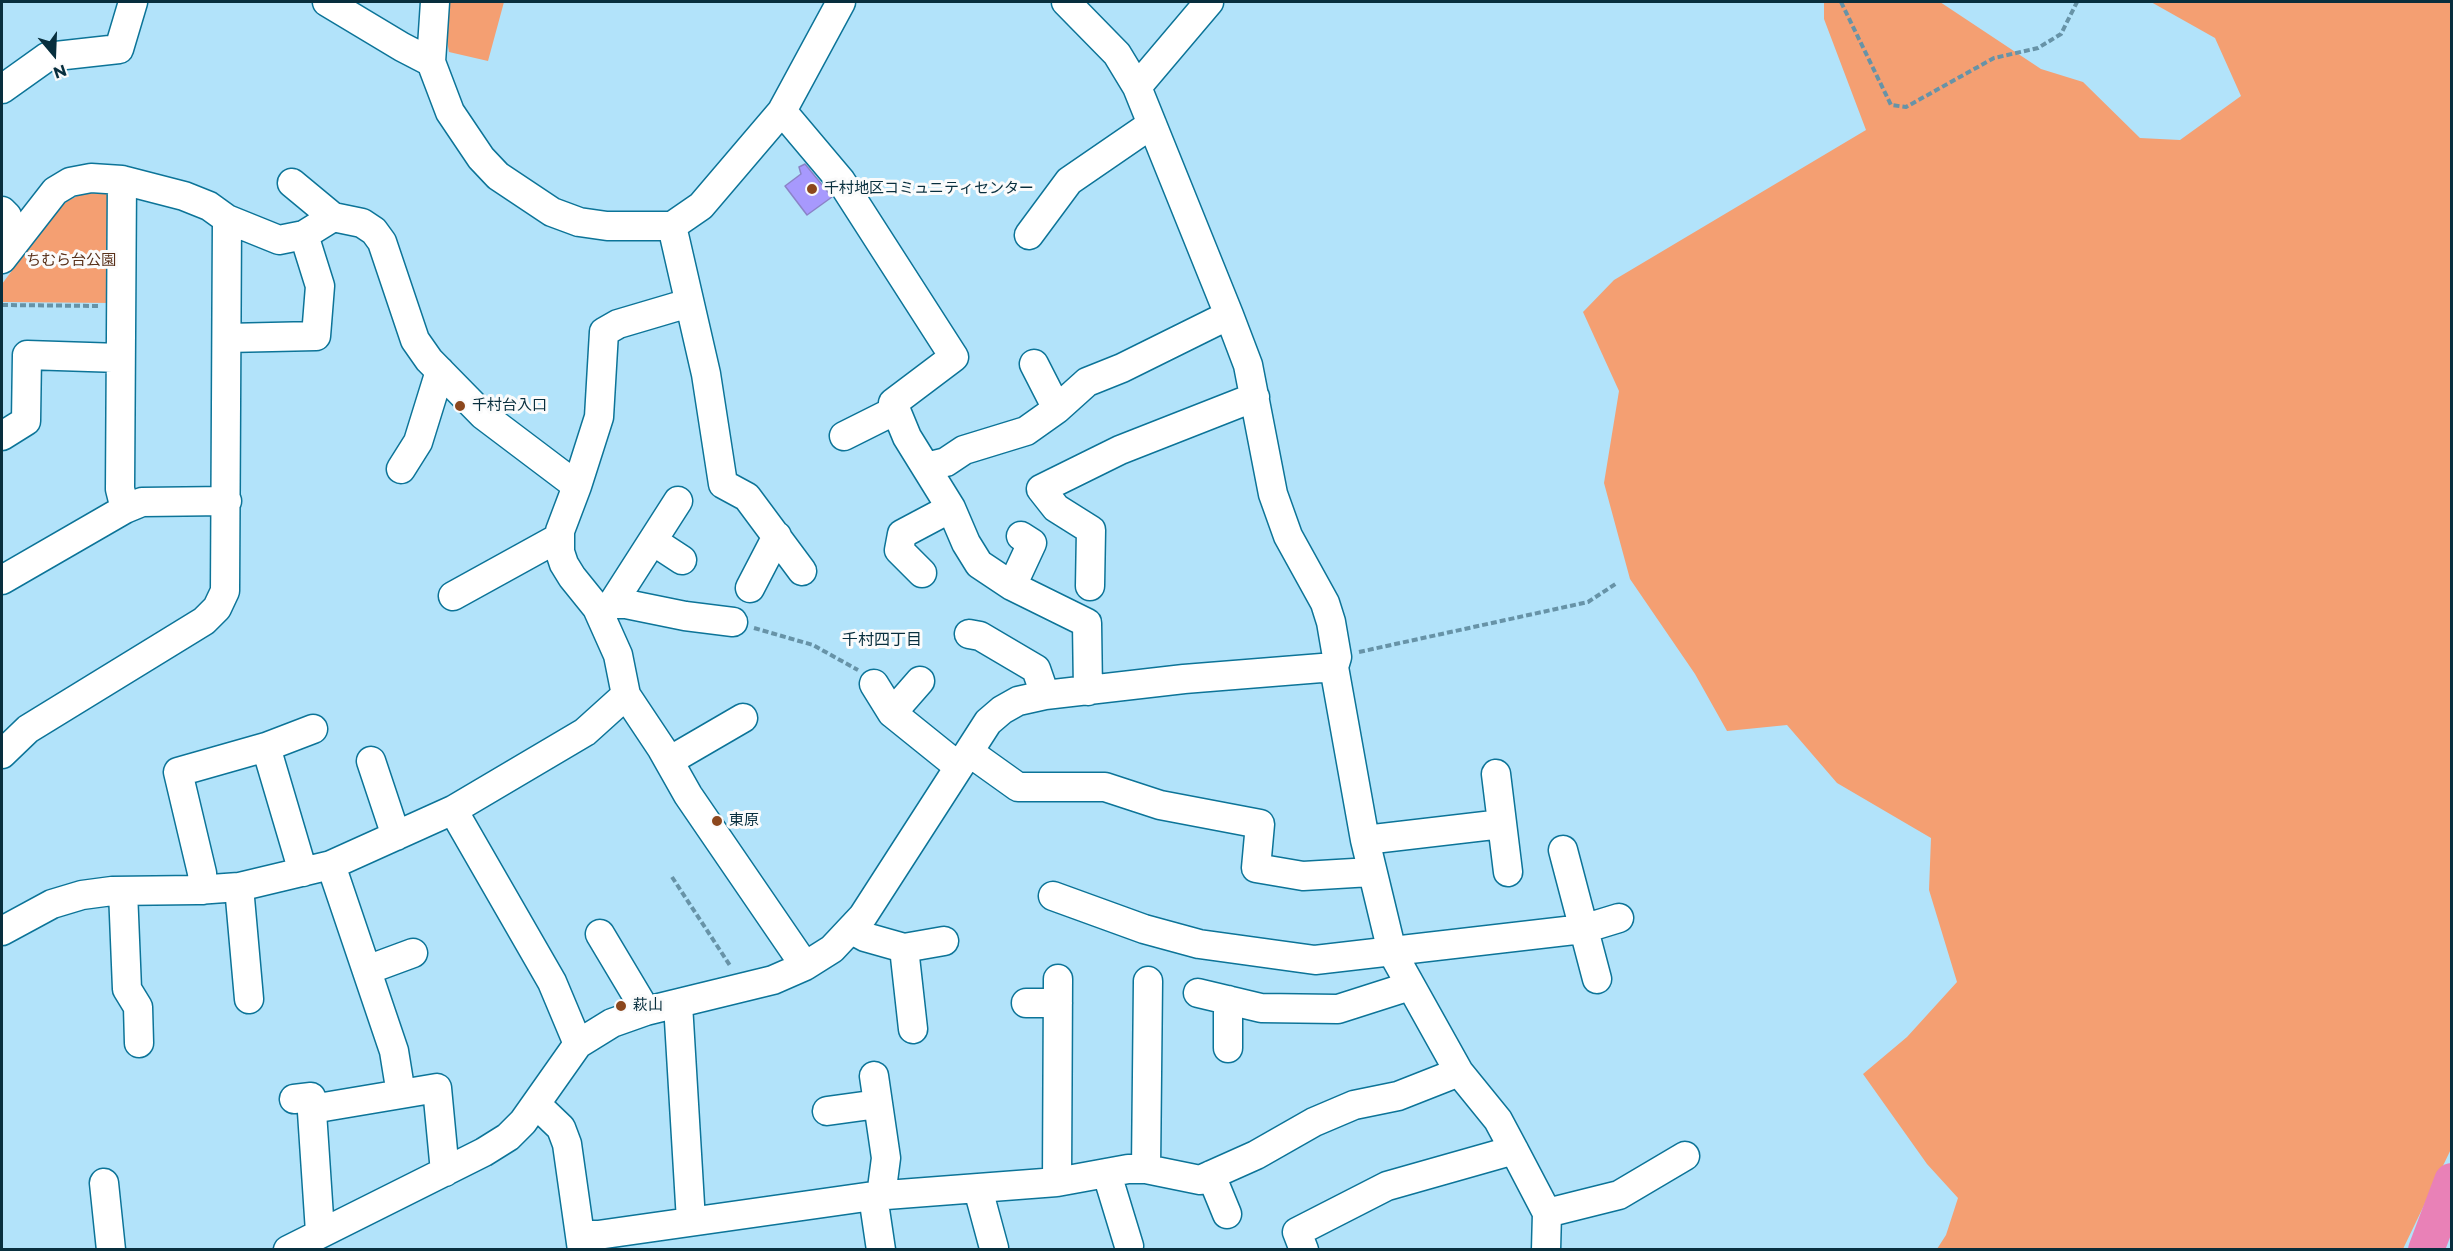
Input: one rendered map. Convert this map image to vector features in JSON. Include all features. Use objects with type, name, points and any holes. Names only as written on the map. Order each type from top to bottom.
[{"type":"street","points":[[2,89],[46,57],[119,49],[133,2]]},
{"type":"street","points":[[327,2],[431,62]]},
{"type":"street","points":[[435,2],[431,62],[450,112],[481,158],[498,176],[552,212],[579,222],[607,226],[672,226],[701,206],[782,111],[841,2]]},
{"type":"street","points":[[1066,2],[1117,54],[1137,87],[1248,365],[1273,494],[1288,537],[1324,603],[1331,622],[1335,662],[1365,840],[1392,952],[1459,1071],[1498,1120],[1547,1213],[1539,1249]]},
{"type":"street","points":[[1137,87],[1209,2]]},
{"type":"street","points":[[782,111],[841,181],[954,357],[893,403],[907,436],[951,508],[966,543],[979,564],[1012,586],[1087,623],[1088,691]]},
{"type":"street","points":[[1029,235],[1069,181],[1152,124]]},
{"type":"street","points":[[2,259],[55,191],[70,182],[91,178],[122,180],[198,201],[226,219],[279,240],[304,235],[333,217]]},
{"type":"street","points":[[122,180],[120,489],[125,509]]},
{"type":"street","points":[[292,183],[333,217],[362,223],[374,231],[382,242],[415,340],[440,371],[483,416],[578,486]]},
{"type":"street","points":[[2,211],[7,216],[2,223]]},
{"type":"street","points":[[2,754],[28,729],[204,621],[217,608],[225,591],[227,577],[226,219]]},
{"type":"street","points":[[672,226],[706,374],[723,484],[747,497],[802,571]]},
{"type":"street","points":[[227,338],[316,336],[320,286],[304,235]]},
{"type":"street","points":[[689,303],[618,324],[604,332],[599,417],[578,486],[560,531],[560,552],[564,564],[606,609],[626,695],[688,795],[806,966]]},
{"type":"street","points":[[926,467],[946,462],[964,450],[1026,431],[1057,409],[1087,382],[1122,368],[1229,315]]},
{"type":"street","points":[[2,436],[26,421],[27,355],[120,358]]},
{"type":"street","points":[[1034,364],[1057,409]]},
{"type":"street","points":[[401,469],[418,442],[440,371]]},
{"type":"street","points":[[1090,586],[1091,530],[1056,508],[1041,489],[1120,450],[1180,436],[1255,397]]},
{"type":"street","points":[[844,436],[896,410]]},
{"type":"street","points":[[2,580],[125,509],[142,502],[227,501]]},
{"type":"street","points":[[606,609],[678,501]]},
{"type":"street","points":[[910,568],[899,550],[902,534],[951,508]]},
{"type":"street","points":[[750,588],[777,536]]},
{"type":"street","points":[[1012,586],[1032,543],[1021,536]]},
{"type":"street","points":[[453,596],[560,537]]},
{"type":"street","points":[[652,541],[682,561]]},
{"type":"street","points":[[606,609],[626,604],[685,616],[733,622]]},
{"type":"street","points":[[969,634],[999,639],[1036,669],[1045,695]]},
{"type":"street","points":[[288,1250],[320,1232],[445,1173],[508,1137],[536,1104],[578,1044],[612,1023],[646,1011],[773,980],[806,966],[832,949],[852,930],[988,722],[1002,710],[1018,701],[1045,695],[1335,662]]},
{"type":"street","points":[[892,713],[920,681]]},
{"type":"street","points":[[874,684],[892,713],[964,760],[1018,787],[1105,787],[1160,805],[1260,824],[1256,868],[1303,876],[1371,872]]},
{"type":"street","points":[[2,931],[52,904],[82,895],[123,891],[239,887],[331,865],[453,810],[585,732],[626,695]]},
{"type":"street","points":[[669,761],[743,718]]},
{"type":"street","points":[[203,890],[202,873],[178,772],[266,747],[313,729]]},
{"type":"street","points":[[266,747],[303,872]]},
{"type":"street","points":[[371,761],[396,836]]},
{"type":"street","points":[[1496,774],[1508,872]]},
{"type":"street","points":[[453,810],[552,982],[578,1044]]},
{"type":"street","points":[[1365,840],[1502,824]]},
{"type":"street","points":[[1563,850],[1597,979]]},
{"type":"street","points":[[331,865],[367,970],[369,1007],[394,1051],[401,1094]]},
{"type":"street","points":[[239,887],[253,989]]},
{"type":"street","points":[[123,891],[128,989],[142,1006],[139,1043]]},
{"type":"street","points":[[1053,896],[1144,929],[1199,944],[1315,960],[1583,929],[1619,918]]},
{"type":"street","points":[[852,930],[865,937],[904,948],[944,941]]},
{"type":"street","points":[[600,934],[646,1011]]},
{"type":"street","points":[[904,948],[913,1029]]},
{"type":"street","points":[[367,970],[413,953]]},
{"type":"street","points":[[1146,1169],[1148,981]]},
{"type":"street","points":[[1198,993],[1262,1008],[1338,1009],[1410,986]]},
{"type":"street","points":[[1026,1003],[1058,991],[1046,1081],[1057,1182]]},
{"type":"street","points":[[1228,1000],[1228,1048]]},
{"type":"street","points":[[678,1004],[691,1221]]},
{"type":"street","points":[[536,1104],[561,1128],[567,1144],[581,1242],[598,1235],[877,1196],[1057,1182],[1128,1169],[1146,1169],[1200,1180],[1256,1155],[1314,1122],[1354,1105],[1398,1096],[1459,1071]]},
{"type":"street","points":[[874,1076],[886,1158],[877,1196],[881,1250]]},
{"type":"street","points":[[320,1232],[303,1104],[437,1088],[445,1173]]},
{"type":"street","points":[[827,1112],[878,1104]]},
{"type":"street","points":[[1304,1250],[1297,1232],[1387,1186],[1514,1149]]},
{"type":"street","points":[[1547,1213],[1685,1156]]},
{"type":"street","points":[[1107,1174],[1132,1246]]},
{"type":"street","points":[[1211,1175],[1232,1212]]},
{"type":"street","points":[[104,1183],[111,1250]]},
{"type":"street","points":[[978,1189],[994,1248]]},
{"type":"path","points":[[1841,2],[1891,105],[1906,107],[1994,58],[2038,48],[2061,34],[2077,2]]},
{"type":"path","points":[[2,305],[121,306]]},
{"type":"path","points":[[1335,662],[1588,602],[1617,584]]},
{"type":"path","points":[[733,622],[813,645],[859,670],[874,684]]},
{"type":"path","points":[[672,877],[745,988]]},
{"type":"green space","points":[[440,2],[504,2],[488,61],[449,52]]},
{"type":"green space","points":[[1824,2],[1940,2],[2041,69],[2083,82],[2140,138],[2180,140],[2241,96],[2215,38],[2151,2],[2451,2],[2452,1147],[2403,1249],[1937,1249],[1946,1235],[1958,1198],[1927,1164],[1863,1074],[1907,1037],[1957,982],[1929,890],[1931,838],[1837,783],[1787,725],[1727,731],[1695,674],[1630,579],[1604,483],[1619,391],[1583,312],[1614,280],[1866,130],[1824,19]]},
{"type":"green space","name":"ちむら台公園","points":[[81,194],[106,194],[115,200],[113,303],[2,302],[2,284],[55,213],[66,202]]},
{"type":"building","name":"千村地区コミュニティセンター","points":[[805,164],[832,197],[807,215],[785,186],[801,174],[799,167]]},
{"type":"waterway","points":[[2426,1250],[2452,1181]]},
{"type":"place","name":"千村地区コミュニティセンター","points":[[812,189]]},
{"type":"place","name":"千村台入口","points":[[460,406]]},
{"type":"place","name":"東原","points":[[717,821]]},
{"type":"place","name":"萩山","points":[[621,1006]]},
{"type":"district","name":"千村四丁目","points":[[882,640]]}]
